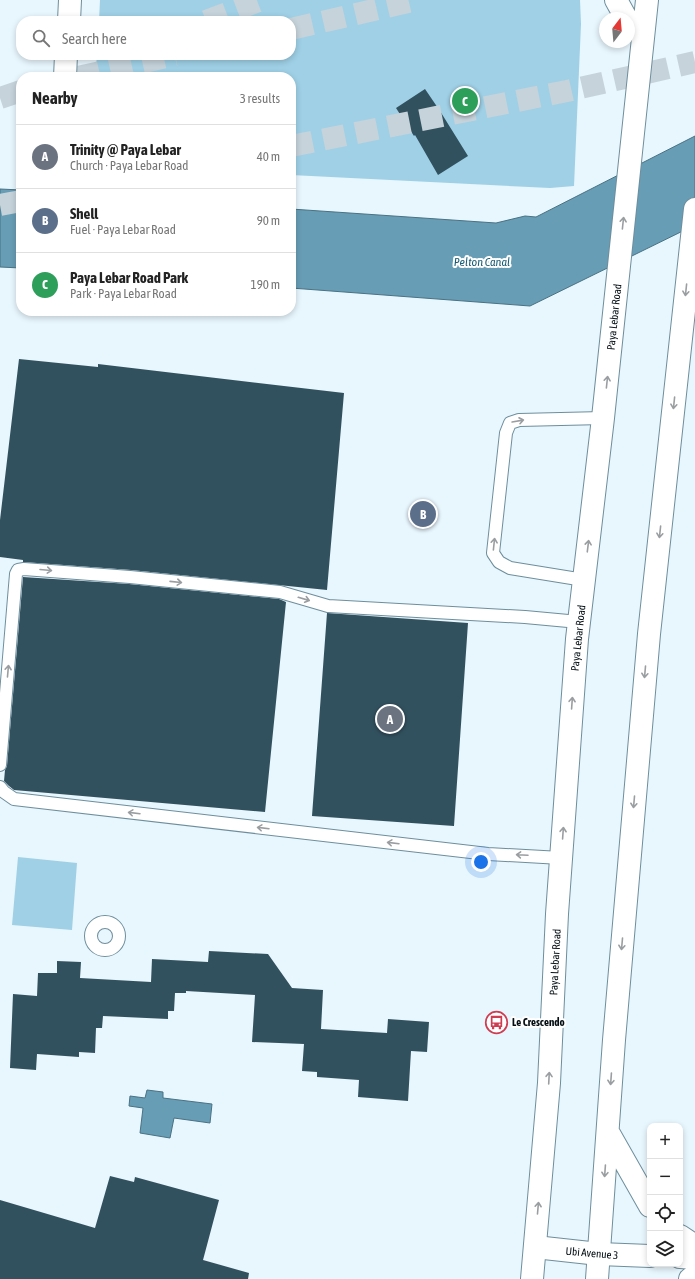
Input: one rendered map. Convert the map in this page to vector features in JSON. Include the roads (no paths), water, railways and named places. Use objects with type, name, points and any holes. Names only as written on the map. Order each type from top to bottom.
[{"type":"main road","points":[[69,16],[70,0]]},
{"type":"main road","points":[[616,0],[623,12]]},
{"type":"main road","name":"Paya Lebar Road","points":[[532,1279],[549,1083],[561,858],[579,622],[603,418],[647,0]]},
{"type":"main road","points":[[635,33],[642,45]]},
{"type":"main road","points":[[65,72],[66,60]]},
{"type":"main road","points":[[597,1279],[614,1032],[649,634],[695,209]]},
{"type":"main road","points":[[608,1132],[647,1201]]},
{"type":"main road","points":[[683,1238],[695,1246]]},
{"type":"main road","name":"Ubi Avenue 3","points":[[535,1247],[599,1254],[647,1256]]},
{"type":"main road","points":[[683,1257],[695,1258]]},
{"type":"main road","points":[[690,1279],[695,1275]]},
{"type":"lane","points":[[584,580],[510,568],[499,562],[494,552],[506,433],[510,423],[519,420],[603,418]]},
{"type":"lane","points":[[0,765],[16,574],[18,570],[24,568],[280,592],[328,606],[525,617],[579,622]]},
{"type":"lane","points":[[0,787],[14,799],[488,854],[561,858]]},
{"type":"water","name":"Pelton Canal","points":[[695,136],[695,225],[530,306],[296,288],[296,209],[496,223],[525,216],[536,217]]},
{"type":"water","points":[[0,189],[16,190],[16,268],[0,267]]},
{"type":"water","points":[[147,1090],[163,1092],[163,1098],[212,1104],[210,1123],[174,1118],[170,1138],[140,1133],[143,1108],[129,1106],[130,1096],[145,1098]]},
{"type":"tunnel","points":[[219,16],[261,0]]},
{"type":"tunnel","points":[[296,28],[417,0]]},
{"type":"tunnel","points":[[100,72],[153,60]]},
{"type":"tunnel","points":[[296,145],[567,91],[695,62]]},
{"type":"tunnel","points":[[0,98],[16,93]]},
{"type":"tunnel","points":[[0,205],[16,202]]},
{"type":"place","name":"Paya Lebar Road Park","points":[[465,101]]},
{"type":"place","name":"Shell","points":[[423,514]]},
{"type":"place","name":"Trinity @ Paya Lebar","points":[[390,719]]},
{"type":"place","name":"Le Crescendo","points":[[497,1022]]}]
